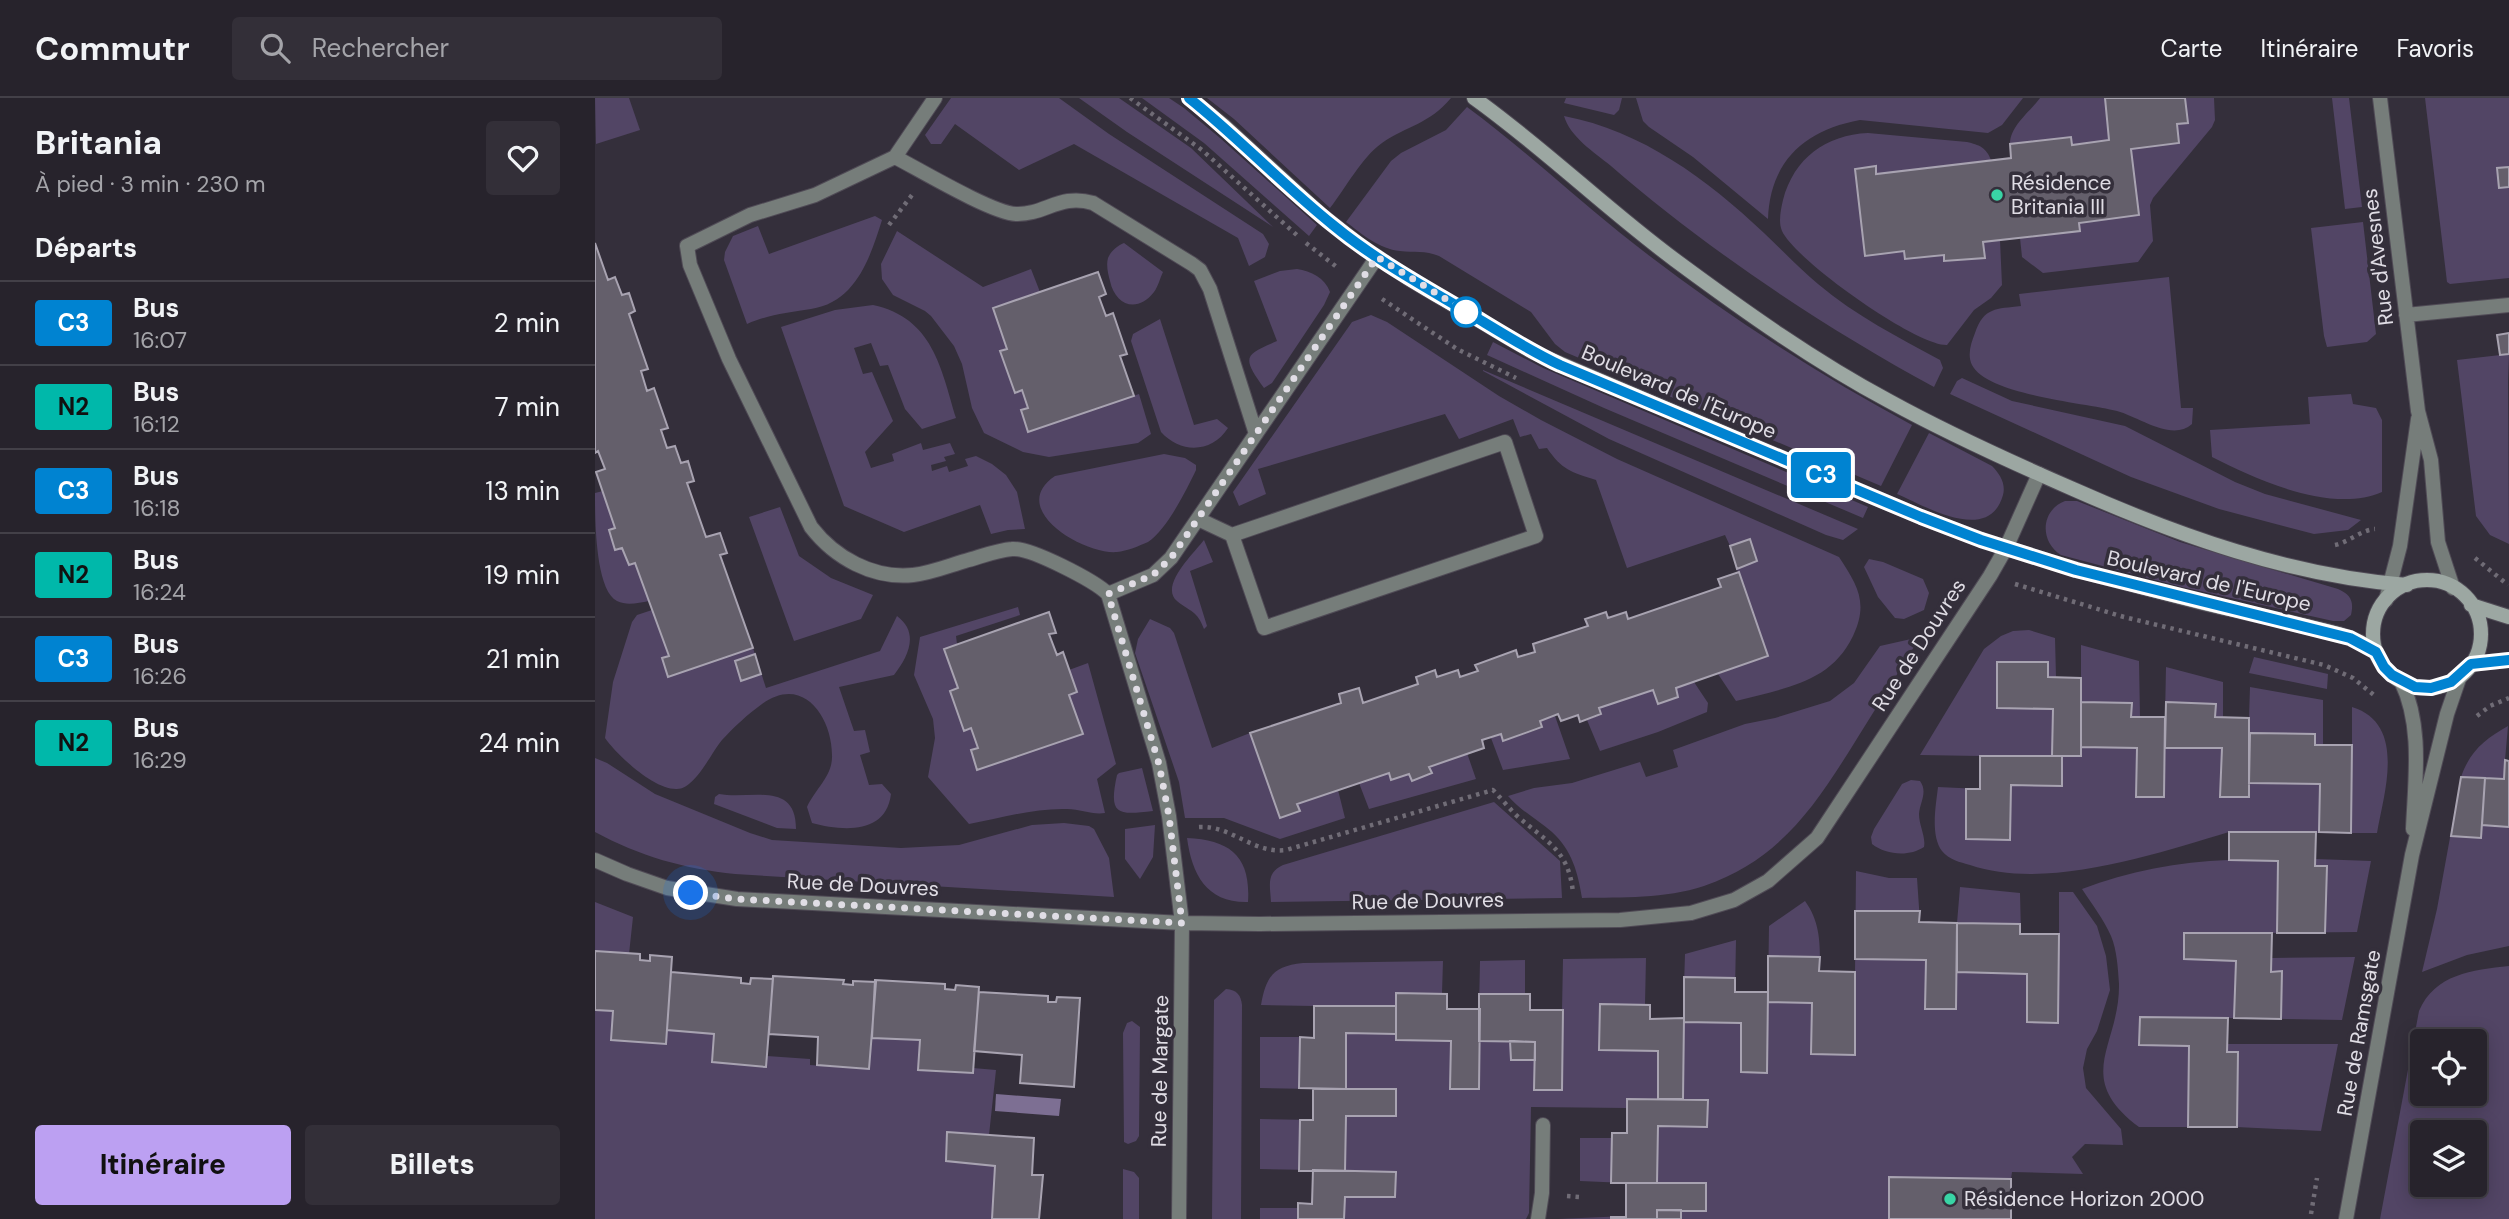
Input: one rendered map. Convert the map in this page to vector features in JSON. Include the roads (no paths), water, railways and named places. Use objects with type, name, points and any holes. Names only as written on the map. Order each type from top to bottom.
[{"type":"street","points":[[935,98],[895,157],[815,195],[750,215],[687,246],[690,265],[729,359],[811,527],[830,549],[861,566],[878,572],[916,575],[1004,550],[1021,549],[1095,583],[1108,594],[1153,575],[1162,569],[1198,519],[1377,257]]},
{"type":"street","name":"Boulevard de l'Europe","points":[[1189,98],[1223,125],[1333,225],[1377,257],[1547,359],[1921,517],[2007,548],[2089,574],[2339,634],[2376,652]]},
{"type":"street","name":"Boulevard de l'Europe","points":[[1474,98],[1672,258],[1787,340],[1898,406],[2039,474],[2156,524],[2226,548],[2326,575],[2407,585]]},
{"type":"street","name":"Rue d'Avesnes","points":[[2381,98],[2419,411],[2431,460],[2440,551],[2453,588]]},
{"type":"street","points":[[895,157],[1005,213],[1027,213],[1076,199],[1093,203],[1192,264],[1199,270],[1210,289],[1256,434]]},
{"type":"street","points":[[2406,315],[2509,305]]},
{"type":"street","name":"Rue d'Avesnes","points":[[2386,600],[2402,530],[2419,411]]},
{"type":"street","points":[[1198,519],[1232,535],[1505,442],[1537,536],[1264,628],[1232,535]]},
{"type":"street","name":"Rue de Douvres","points":[[595,860],[667,888],[737,899],[1182,923],[1620,920],[1691,913],[1734,900],[1768,881],[1817,838],[2007,548],[2039,474]]},
{"type":"street","points":[[2428,581],[2453,588],[2465,597],[2476,613],[2480,632],[2479,647],[2471,664],[2451,682],[2431,688],[2415,687],[2401,681],[2384,667],[2376,652],[2373,641],[2377,614],[2386,600],[2407,585],[2428,581]]},
{"type":"street","name":"Rue de Margate","points":[[1108,594],[1159,764],[1182,923],[1179,1219]]},
{"type":"street","points":[[2471,605],[2509,617]]},
{"type":"street","points":[[2471,664],[2509,660]]},
{"type":"street","name":"Rue de Ramsgate","points":[[2346,1219],[2413,855],[2447,714],[2460,676]]},
{"type":"street","name":"Rue de Ramsgate","points":[[2401,681],[2409,700],[2415,738],[2413,855]]},
{"type":"street","points":[[1538,1219],[1542,1193],[1543,1125]]},
{"type":"place","name":"Résidence Britania III","points":[[1997,195]]},
{"type":"place","name":"Résidence Horizon 2000","points":[[1950,1199]]}]
